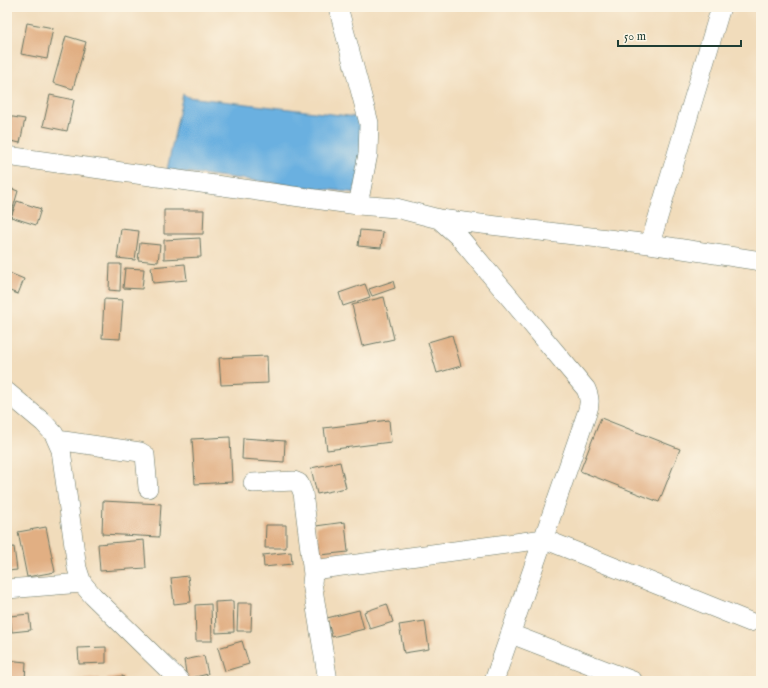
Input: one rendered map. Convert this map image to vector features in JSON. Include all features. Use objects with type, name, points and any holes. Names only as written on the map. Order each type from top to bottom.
[{"type":"street","points":[[338,7],[369,122],[368,154],[358,205]]},
{"type":"street","points":[[650,244],[721,7]]},
{"type":"street","points":[[7,156],[358,205],[396,208],[439,219],[650,244],[761,261]]},
{"type":"street","points":[[439,219],[458,237],[586,389],[590,404],[494,681]]},
{"type":"street","points":[[7,392],[44,423],[54,434],[61,450],[77,568],[82,583],[93,596],[180,681]]},
{"type":"street","points":[[57,440],[140,452],[145,455],[148,488]]},
{"type":"street","points":[[253,483],[294,481],[299,483],[303,494],[313,574],[312,583],[328,681]]},
{"type":"street","points":[[313,574],[320,569],[544,539],[750,622]]},
{"type":"street","points":[[7,589],[82,583]]},
{"type":"street","points":[[511,634],[633,681]]},
{"type":"water","points":[[183,94],[188,97],[374,119],[357,193],[167,170]]},
{"type":"building","points":[[27,23],[53,28],[47,59],[21,54]]},
{"type":"building","points":[[66,36],[86,42],[73,89],[53,83]]},
{"type":"building","points":[[50,95],[74,100],[67,131],[43,126]]},
{"type":"building","points":[[7,116],[25,119],[20,143],[7,140]]},
{"type":"building","points":[[7,187],[18,191],[9,222],[7,222]]},
{"type":"building","points":[[17,201],[41,209],[36,225],[11,217]]},
{"type":"building","points":[[164,210],[204,210],[203,234],[164,234]]},
{"type":"building","points":[[121,229],[139,231],[135,260],[117,258]]},
{"type":"building","points":[[360,230],[383,232],[381,248],[358,246]]},
{"type":"building","points":[[200,238],[201,257],[164,259],[164,240]]},
{"type":"building","points":[[140,243],[160,245],[158,262],[138,260]]},
{"type":"building","points":[[110,264],[121,264],[120,291],[109,290]]},
{"type":"building","points":[[185,264],[187,280],[153,283],[151,267]]},
{"type":"building","points":[[125,268],[144,269],[142,289],[123,288]]},
{"type":"building","points":[[7,272],[24,279],[18,294],[7,290]]},
{"type":"building","points":[[393,281],[395,288],[372,296],[369,289]]},
{"type":"building","points":[[365,284],[370,297],[343,306],[339,293]]},
{"type":"building","points":[[384,297],[394,339],[362,346],[352,305]]},
{"type":"building","points":[[104,299],[123,300],[120,339],[102,338]]},
{"type":"building","points":[[452,335],[461,366],[437,373],[428,342]]},
{"type":"building","points":[[267,356],[268,383],[221,385],[219,358]]},
{"type":"building","points":[[601,418],[680,449],[659,502],[580,471]]},
{"type":"building","points":[[389,420],[391,442],[327,450],[324,428]]},
{"type":"building","points":[[230,437],[232,482],[195,484],[192,439]]},
{"type":"building","points":[[243,438],[285,441],[284,462],[242,459]]},
{"type":"building","points":[[340,462],[346,488],[317,494],[311,468]]},
{"type":"building","points":[[103,501],[161,504],[159,537],[102,534]]},
{"type":"building","points":[[345,522],[348,552],[320,555],[316,526]]},
{"type":"building","points":[[266,525],[286,525],[286,548],[265,548]]},
{"type":"building","points":[[46,527],[55,572],[27,577],[18,532]]},
{"type":"building","points":[[144,540],[146,568],[100,571],[98,544]]},
{"type":"building","points":[[14,547],[17,570],[7,571],[7,548]]},
{"type":"building","points":[[291,552],[292,564],[264,567],[263,555]]},
{"type":"building","points":[[188,576],[191,602],[174,604],[171,578]]},
{"type":"building","points":[[233,601],[234,632],[216,633],[215,602]]},
{"type":"building","points":[[238,603],[252,603],[251,631],[237,631]]},
{"type":"building","points":[[211,604],[212,641],[196,641],[195,605]]},
{"type":"building","points":[[387,604],[393,622],[370,629],[364,612]]},
{"type":"building","points":[[359,610],[364,629],[332,637],[327,618]]},
{"type":"building","points":[[29,614],[31,630],[12,632],[10,616]]},
{"type":"building","points":[[425,621],[429,649],[404,653],[399,625]]},
{"type":"building","points":[[242,641],[249,664],[225,671],[218,648]]},
{"type":"building","points":[[106,647],[106,663],[79,664],[78,648]]},
{"type":"building","points":[[204,656],[208,674],[187,679],[184,660]]},
{"type":"building","points":[[7,660],[26,662],[25,681],[7,681]]},
{"type":"building","points":[[123,676],[124,681],[107,681],[106,679]]},
{"type":"building","points":[[99,678],[99,681],[76,681],[76,680]]}]
